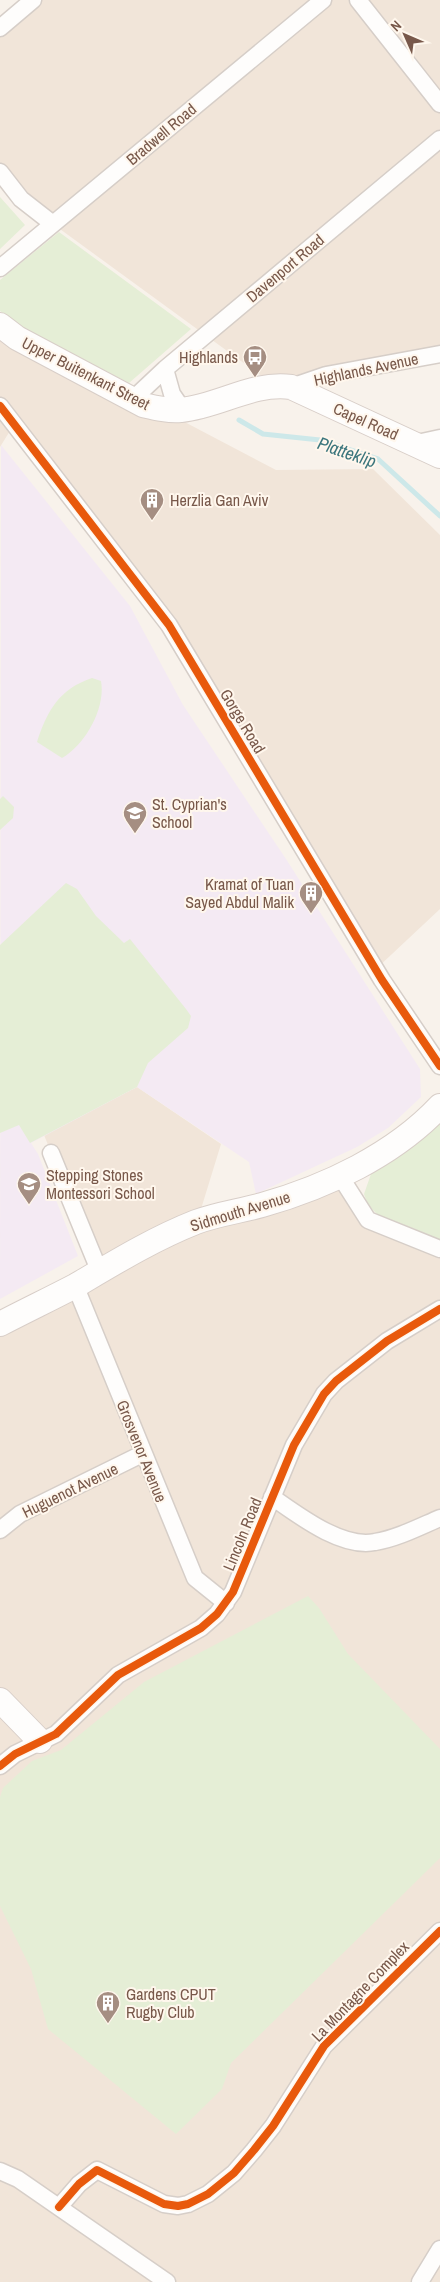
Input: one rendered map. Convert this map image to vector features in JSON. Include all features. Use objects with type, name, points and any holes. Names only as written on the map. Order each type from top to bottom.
[{"type":"street","points":[[0,28],[33,0]]},
{"type":"street","name":"Bradwell Road","points":[[0,268],[323,0]]},
{"type":"street","points":[[358,0],[440,104]]},
{"type":"street","name":"Davenport Road","points":[[132,400],[165,369],[440,139]]},
{"type":"street","points":[[0,172],[21,199],[53,224]]},
{"type":"street","name":"Upper Buitenkant Street","points":[[0,325],[17,338],[132,400],[162,410],[183,410],[274,385],[292,386]]},
{"type":"street","name":"Highlands Avenue","points":[[292,386],[326,375],[440,354]]},
{"type":"street","points":[[165,369],[172,394],[183,410]]},
{"type":"street","name":"Capel Road","points":[[292,386],[417,443],[440,456]]},
{"type":"street","name":"Gorge Road","points":[[0,406],[169,625],[382,980],[440,1066]]},
{"type":"street","points":[[417,443],[440,438]]},
{"type":"street","name":"Sidmouth Avenue","points":[[0,1324],[75,1285],[99,1270],[197,1222],[264,1205],[340,1176],[381,1153],[418,1127],[440,1106]]},
{"type":"street","points":[[51,1153],[99,1270]]},
{"type":"street","points":[[340,1176],[368,1220],[440,1250]]},
{"type":"street","name":"Grosvenor Avenue","points":[[75,1285],[142,1454],[195,1578],[226,1603]]},
{"type":"street","name":"Lincoln Road","points":[[0,1766],[15,1754],[56,1734],[118,1676],[202,1628],[226,1603],[238,1581],[294,1445],[330,1386],[387,1341],[440,1310]]},
{"type":"street","name":"Huguenot Avenue","points":[[0,1530],[20,1514],[142,1454]]},
{"type":"street","points":[[272,1497],[305,1520],[348,1541],[360,1543],[374,1543],[398,1536],[440,1518]]},
{"type":"street","points":[[0,1700],[40,1742]]},
{"type":"street","name":"La Montagne Complex","points":[[59,2207],[79,2184],[97,2170],[164,2204],[178,2206],[188,2204],[208,2194],[234,2173],[273,2126],[324,2046],[440,1932]]},
{"type":"street","points":[[0,2171],[18,2179],[167,2282]]},
{"type":"street","points":[[420,2282],[440,2249]]},
{"type":"shaded area","points":[[33,0],[440,0],[440,354],[274,385],[53,224],[0,172],[0,28]]},
{"type":"shaded area","points":[[0,325],[276,470],[373,469],[440,535],[440,909],[376,969],[169,625],[13,426],[0,447]]},
{"type":"shaded area","name":"St. Cyprian's School","points":[[1,445],[130,606],[183,705],[286,859],[420,1069],[421,1097],[388,1128],[357,1147],[256,1194],[249,1162],[137,1087],[31,1143],[38,1154],[78,1256],[0,1299]]},
{"type":"shaded area","points":[[137,1087],[221,1144],[197,1222],[340,1176],[364,1216],[440,1249],[440,2282],[0,2282],[0,1324],[99,1270],[44,1135]]},
{"type":"green space","points":[[0,197],[25,225],[0,249]]},
{"type":"green space","points":[[59,232],[191,329],[129,383],[19,326],[0,311],[0,280]]},
{"type":"green space","points":[[92,678],[101,681],[102,692],[97,714],[86,735],[62,758],[37,742],[45,720],[56,702],[63,695],[71,688]]},
{"type":"green space","points":[[3,796],[14,807],[13,818],[0,830],[0,799]]},
{"type":"green space","points":[[66,883],[77,889],[96,916],[124,943],[130,939],[191,1016],[188,1028],[148,1063],[137,1087],[30,1143],[19,1125],[0,1133],[0,945]]},
{"type":"green space","points":[[440,1117],[440,1244],[415,1229],[378,1215],[368,1205],[364,1194],[371,1174]]},
{"type":"green space","points":[[308,1596],[319,1608],[348,1654],[440,1749],[440,1858],[231,2063],[222,2089],[176,2134],[48,2029],[31,1969],[0,1906],[0,1797],[3,1788],[32,1761],[61,1750],[144,1682]]},
{"type":"waterway","name":"Platteklip","points":[[239,420],[263,434],[320,440],[378,459],[440,516]]},
{"type":"cycle path","points":[[0,406],[169,625],[382,980],[440,1066]]},
{"type":"cycle path","points":[[0,1766],[15,1754],[56,1734],[118,1675],[201,1628],[217,1614],[233,1592],[294,1445],[324,1394],[336,1381],[387,1341],[440,1309]]},
{"type":"cycle path","points":[[59,2207],[79,2184],[97,2170],[164,2204],[178,2206],[188,2204],[208,2194],[234,2173],[273,2126],[324,2046],[440,1931]]},
{"type":"place","name":"Highlands","points":[[255,378]]},
{"type":"place","name":"Herzlia Gan Aviv","points":[[152,521]]},
{"type":"place","name":"St. Cyprian's School","points":[[135,834]]},
{"type":"place","name":"Kramat of Tuan Sayed Abdul Malik","points":[[311,914]]},
{"type":"place","name":"Stepping Stones Montessori School","points":[[29,1205]]},
{"type":"place","name":"Gardens CPUT Rugby Club","points":[[108,2024]]}]
